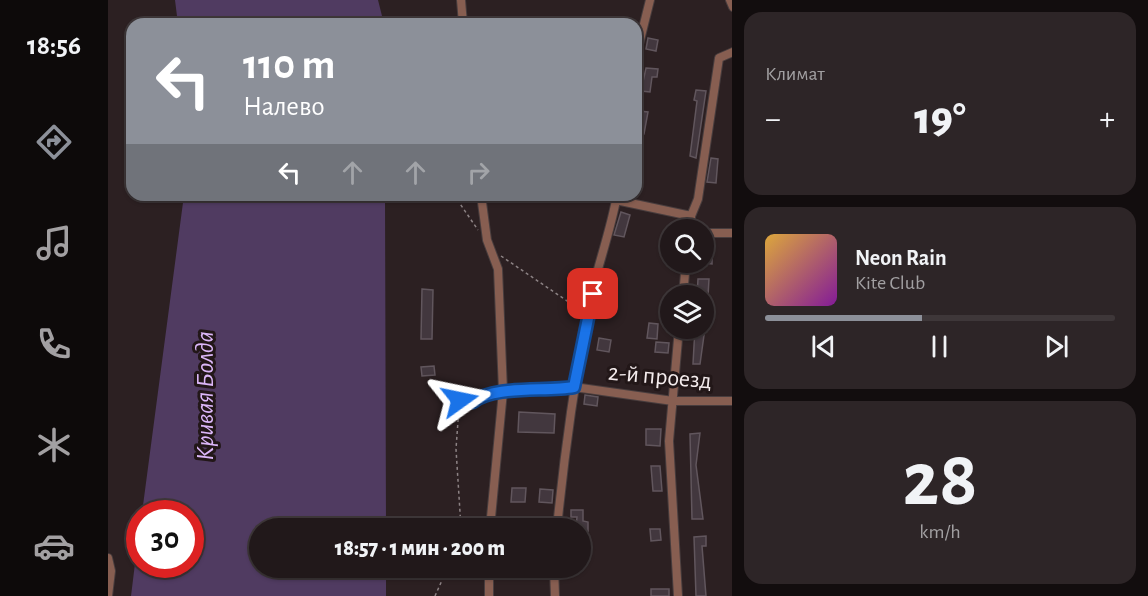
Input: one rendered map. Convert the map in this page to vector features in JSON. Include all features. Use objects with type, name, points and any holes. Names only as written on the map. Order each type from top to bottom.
[{"type":"street","points":[[461,0],[462,18]]},
{"type":"street","points":[[642,32],[650,0]]},
{"type":"street","points":[[730,0],[732,7]]},
{"type":"street","points":[[691,219],[698,199],[719,58],[732,52]]},
{"type":"street","points":[[482,201],[487,240],[498,270],[503,391],[491,518]]},
{"type":"street","points":[[558,518],[574,387],[584,346],[587,314],[616,201]]},
{"type":"street","points":[[633,201],[691,216]]},
{"type":"street","points":[[714,233],[732,233]]},
{"type":"street","points":[[678,339],[669,441],[678,596]]},
{"type":"street","name":"2-й проезд","points":[[444,397],[473,402],[482,395],[503,391],[549,391],[574,387],[673,401],[732,401]]},
{"type":"street","points":[[108,558],[111,571],[108,596]]},
{"type":"street","points":[[489,578],[489,596]]},
{"type":"street","points":[[554,578],[555,596]]},
{"type":"path","points":[[458,201],[469,220],[487,240]]},
{"type":"path","points":[[500,254],[506,261],[587,314]]},
{"type":"path","points":[[460,400],[456,449],[460,518]]},
{"type":"path","points":[[435,596],[443,578]]},
{"type":"water","points":[[175,0],[378,0],[382,18],[177,18]]},
{"type":"water","name":"Кривая Болда","points":[[183,201],[385,201],[386,518],[249,518],[249,578],[386,578],[386,596],[131,596],[133,578],[204,578],[204,500],[144,500]]},
{"type":"building","points":[[648,38],[658,40],[656,51],[646,49]]},
{"type":"building","points":[[646,68],[658,69],[657,77],[652,77],[650,92],[642,91]]},
{"type":"building","points":[[696,90],[706,91],[696,158],[690,156],[697,101],[694,100]]},
{"type":"building","points":[[642,111],[648,112],[644,134],[642,134]]},
{"type":"building","points":[[711,158],[718,159],[716,183],[707,182]]},
{"type":"building","points":[[621,212],[630,215],[624,237],[614,235]]},
{"type":"building","points":[[698,279],[709,279],[709,285],[698,285]]},
{"type":"building","points":[[422,289],[433,290],[432,339],[421,339]]},
{"type":"building","points":[[649,323],[658,324],[657,339],[647,338]]},
{"type":"building","points":[[599,338],[611,340],[609,352],[597,350]]},
{"type":"building","points":[[694,339],[703,339],[700,364],[693,364]]},
{"type":"building","points":[[656,342],[669,343],[668,353],[655,352]]},
{"type":"building","points":[[434,366],[435,375],[422,376],[421,367]]},
{"type":"building","points":[[585,395],[598,397],[597,406],[584,404]]},
{"type":"building","points":[[519,412],[555,414],[554,433],[518,432]]},
{"type":"building","points":[[646,429],[661,429],[660,446],[646,445]]},
{"type":"building","points":[[700,433],[696,465],[703,519],[692,519],[690,434]]},
{"type":"building","points":[[651,466],[660,466],[662,491],[653,491]]},
{"type":"building","points":[[512,488],[526,488],[525,502],[511,502]]},
{"type":"building","points":[[540,489],[553,490],[552,503],[539,502]]},
{"type":"building","points":[[571,510],[583,510],[583,518],[571,517]]},
{"type":"building","points":[[650,529],[660,529],[661,540],[651,541]]},
{"type":"building","points":[[706,536],[706,546],[702,546],[706,596],[696,596],[694,537]]},
{"type":"building","points":[[651,589],[669,589],[669,596],[651,596]]},
{"type":"route","points":[[460,400],[473,402],[482,395],[503,391],[549,391],[574,387],[584,346],[587,314],[593,294]]}]
